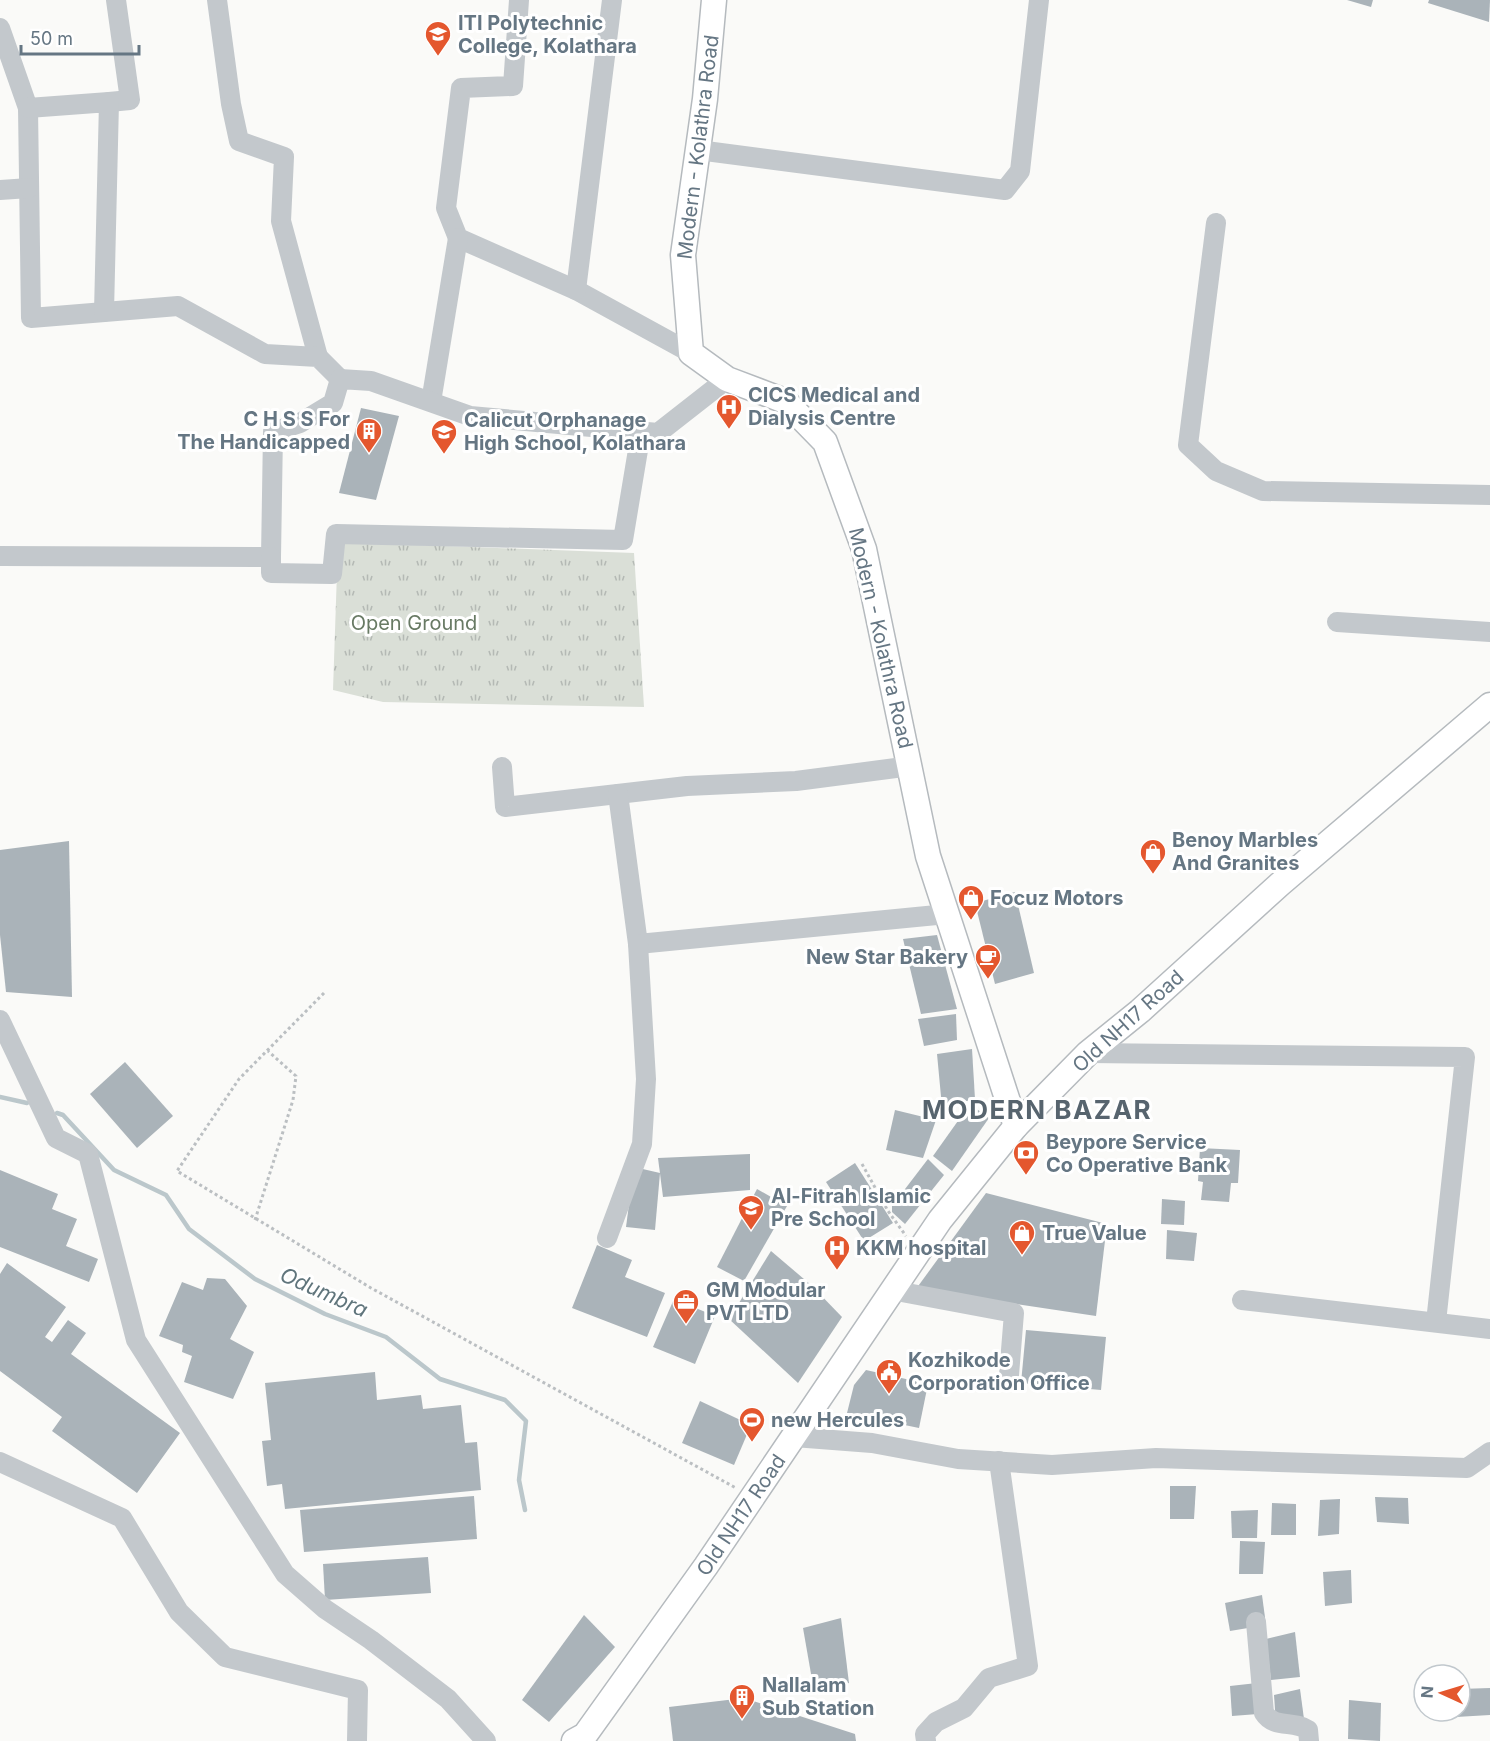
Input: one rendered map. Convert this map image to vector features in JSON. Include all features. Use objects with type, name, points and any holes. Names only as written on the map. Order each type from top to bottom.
[{"type":"main road","name":"Modern - Kolathra Road","points":[[714,0],[698,150],[683,255],[691,353],[727,379],[785,401],[825,442],[864,549],[928,856],[1016,1126]]},
{"type":"main road","name":"Old NH17 Road","points":[[574,1741],[585,1735],[753,1497],[918,1252],[1016,1126],[1088,1053],[1140,1011],[1280,884],[1479,724],[1490,705]]},
{"type":"street","points":[[28,108],[130,100],[116,0]]},
{"type":"street","points":[[217,0],[231,104],[239,141],[284,157],[281,221],[318,357],[340,379],[371,381],[470,416],[658,434],[727,379]]},
{"type":"street","points":[[431,402],[458,238],[446,208],[461,88],[513,86],[519,0]]},
{"type":"street","points":[[576,290],[612,0]]},
{"type":"street","points":[[698,150],[1005,190],[1020,171],[1039,0]]},
{"type":"street","points":[[0,28],[28,108],[31,318],[178,306],[265,354],[318,357]]},
{"type":"street","points":[[104,312],[109,102]]},
{"type":"street","points":[[0,190],[29,188]]},
{"type":"street","points":[[1216,223],[1188,446],[1216,471],[1263,491],[1490,495]]},
{"type":"street","points":[[458,238],[576,290],[691,353]]},
{"type":"street","points":[[340,379],[333,403],[300,423],[273,432],[271,573],[332,574],[336,534],[623,540],[641,432]]},
{"type":"street","points":[[0,556],[271,557]]},
{"type":"street","points":[[1337,622],[1490,632]]},
{"type":"street","points":[[502,768],[505,807],[687,786],[796,781],[911,766]]},
{"type":"street","points":[[607,1238],[642,1144],[646,1079],[638,944],[618,794]]},
{"type":"street","points":[[638,944],[947,914]]},
{"type":"street","points":[[0,1020],[56,1138],[88,1154],[136,1340],[285,1574],[325,1609],[371,1640],[448,1699],[486,1741]]},
{"type":"street","points":[[1088,1053],[1465,1057],[1436,1322]]},
{"type":"street","points":[[891,1290],[1014,1313],[1009,1375]]},
{"type":"street","points":[[1242,1300],[1490,1329]]},
{"type":"street","points":[[794,1437],[872,1443],[958,1459],[1052,1465],[1156,1458],[1467,1468],[1477,1464],[1489,1448]]},
{"type":"street","points":[[926,1741],[925,1734],[936,1722],[964,1707],[989,1678],[1028,1666],[999,1461]]},
{"type":"street","points":[[0,1462],[122,1518],[179,1612],[225,1657],[358,1690],[357,1741]]},
{"type":"street","points":[[1256,1622],[1264,1713],[1268,1720],[1276,1723],[1301,1725],[1308,1730],[1309,1741]]},
{"type":"path","points":[[324,993],[239,1079],[177,1171],[370,1288],[753,1497]]},
{"type":"path","points":[[255,1220],[293,1100],[296,1076],[268,1051]]},
{"type":"path","points":[[862,1164],[888,1211],[918,1252]]},
{"type":"green space","name":"Open Ground","points":[[338,542],[634,553],[644,707],[383,702],[333,690]]},
{"type":"building","points":[[1347,0],[1373,0],[1371,7]]},
{"type":"building","points":[[1429,0],[1490,0],[1489,22],[1428,3]]},
{"type":"building","name":"C H S S For The Handicapped","points":[[361,408],[399,416],[376,500],[339,493]]},
{"type":"building","points":[[69,841],[72,997],[6,992],[0,935],[0,850]]},
{"type":"building","points":[[1015,892],[1034,973],[995,984],[975,903]]},
{"type":"building","points":[[937,935],[957,1009],[921,1014],[903,939]]},
{"type":"building","points":[[956,1014],[957,1040],[924,1046],[918,1019]]},
{"type":"building","points":[[972,1049],[975,1099],[942,1107],[937,1054]]},
{"type":"building","points":[[125,1062],[173,1116],[137,1148],[90,1094]]},
{"type":"building","points":[[970,1104],[989,1118],[952,1171],[933,1156]]},
{"type":"building","points":[[895,1110],[936,1120],[923,1158],[886,1150]]},
{"type":"building","points":[[1200,1148],[1240,1150],[1238,1183],[1231,1183],[1229,1202],[1201,1200],[1203,1182],[1198,1181]]},
{"type":"building","points":[[750,1154],[750,1190],[663,1197],[658,1158]]},
{"type":"building","points":[[928,1159],[944,1175],[905,1224],[892,1212],[892,1206]]},
{"type":"building","points":[[855,1163],[893,1223],[864,1241],[826,1182]]},
{"type":"building","points":[[634,1167],[660,1173],[655,1230],[626,1227]]},
{"type":"building","points":[[0,1170],[58,1194],[52,1209],[77,1219],[66,1246],[98,1259],[89,1282],[0,1247]]},
{"type":"building","points":[[757,1189],[787,1206],[744,1281],[717,1267]]},
{"type":"building","name":"True Value","points":[[986,1193],[1107,1224],[1096,1316],[916,1289]]},
{"type":"building","points":[[1162,1199],[1185,1201],[1184,1225],[1161,1224]]},
{"type":"building","points":[[1167,1230],[1197,1233],[1194,1261],[1166,1259]]},
{"type":"building","points":[[597,1245],[632,1260],[625,1277],[665,1293],[647,1337],[572,1308]]},
{"type":"building","points":[[771,1251],[811,1285],[842,1317],[798,1383],[729,1319]]},
{"type":"building","points":[[7,1263],[66,1307],[45,1337],[52,1342],[68,1320],[86,1333],[71,1354],[180,1433],[137,1493],[52,1431],[62,1417],[0,1371],[0,1274]]},
{"type":"building","points":[[207,1278],[225,1279],[247,1306],[230,1339],[254,1352],[233,1399],[184,1382],[192,1356],[182,1352],[183,1345],[159,1336],[182,1282],[203,1290]]},
{"type":"building","points":[[674,1299],[715,1316],[695,1364],[653,1347]]},
{"type":"building","points":[[1026,1330],[1106,1337],[1101,1390],[1021,1383]]},
{"type":"building","points":[[866,1370],[928,1384],[919,1428],[847,1413],[854,1385]]},
{"type":"building","points":[[375,1372],[377,1400],[421,1395],[423,1409],[461,1405],[465,1443],[477,1442],[481,1490],[285,1509],[282,1484],[267,1486],[262,1441],[271,1440],[265,1383]]},
{"type":"building","points":[[700,1401],[751,1425],[734,1465],[682,1443]]},
{"type":"building","points":[[1170,1486],[1196,1486],[1194,1519],[1170,1519]]},
{"type":"building","points":[[474,1496],[477,1539],[304,1552],[300,1510]]},
{"type":"building","points":[[1375,1497],[1408,1498],[1409,1524],[1377,1522]]},
{"type":"building","points":[[1340,1499],[1339,1534],[1318,1536],[1320,1500]]},
{"type":"building","points":[[1272,1503],[1296,1504],[1296,1535],[1271,1535]]},
{"type":"building","points":[[1258,1510],[1257,1538],[1232,1538],[1231,1511]]},
{"type":"building","points":[[1240,1541],[1265,1542],[1263,1574],[1239,1574]]},
{"type":"building","points":[[428,1557],[431,1593],[325,1600],[323,1564]]},
{"type":"building","points":[[1351,1570],[1352,1603],[1325,1606],[1323,1572]]},
{"type":"building","points":[[1262,1595],[1266,1625],[1230,1631],[1225,1603]]},
{"type":"building","points":[[584,1615],[615,1647],[549,1722],[522,1700]]},
{"type":"building","points":[[841,1618],[849,1683],[814,1691],[803,1628]]},
{"type":"building","points":[[1295,1632],[1300,1677],[1271,1680],[1266,1639]]},
{"type":"building","points":[[1257,1683],[1258,1714],[1232,1716],[1230,1686]]},
{"type":"building","points":[[1490,1688],[1490,1715],[1472,1716],[1472,1689]]},
{"type":"building","points":[[1300,1689],[1304,1719],[1276,1724],[1274,1695]]},
{"type":"building","name":"Nallalam Sub Station","points":[[744,1698],[855,1734],[856,1741],[673,1741],[669,1707]]},
{"type":"building","points":[[1349,1700],[1381,1703],[1380,1741],[1348,1739]]},
{"type":"waterway","name":"Odumbra","points":[[0,1097],[27,1103]]},
{"type":"waterway","name":"Odumbra","points":[[57,1113],[63,1115],[114,1170],[166,1195],[189,1229],[255,1279],[325,1314],[386,1337],[440,1379],[505,1400],[526,1421],[519,1480],[525,1510]]},
{"type":"place","name":"ITI Polytechnic College, Kolathara","points":[[438,57]]},
{"type":"place","name":"CICS Medical and Dialysis Centre","points":[[729,430]]},
{"type":"place","name":"C H S S For The Handicapped","points":[[369,454]]},
{"type":"place","name":"Calicut Orphanage High School, Kolathara","points":[[444,455]]},
{"type":"place","name":"Benoy Marbles And Granites","points":[[1153,875]]},
{"type":"place","name":"Focuz Motors","points":[[971,921]]},
{"type":"place","name":"New Star Bakery","points":[[988,980]]},
{"type":"place","name":"Beypore Service Co Operative Bank","points":[[1026,1176]]},
{"type":"place","name":"Al-Fitrah Islamic Pre School","points":[[751,1231]]},
{"type":"place","name":"True Value","points":[[1022,1256]]},
{"type":"place","name":"KKM hospital","points":[[837,1271]]},
{"type":"place","name":"GM Modular PVT LTD","points":[[686,1325]]},
{"type":"place","name":"Kozhikode Corporation Office","points":[[889,1395]]},
{"type":"place","name":"new Hercules","points":[[752,1443]]},
{"type":"place","name":"Nallalam Sub Station","points":[[742,1720]]},
{"type":"district","name":"MODERN BAZAR","points":[[1037,1109]]}]
